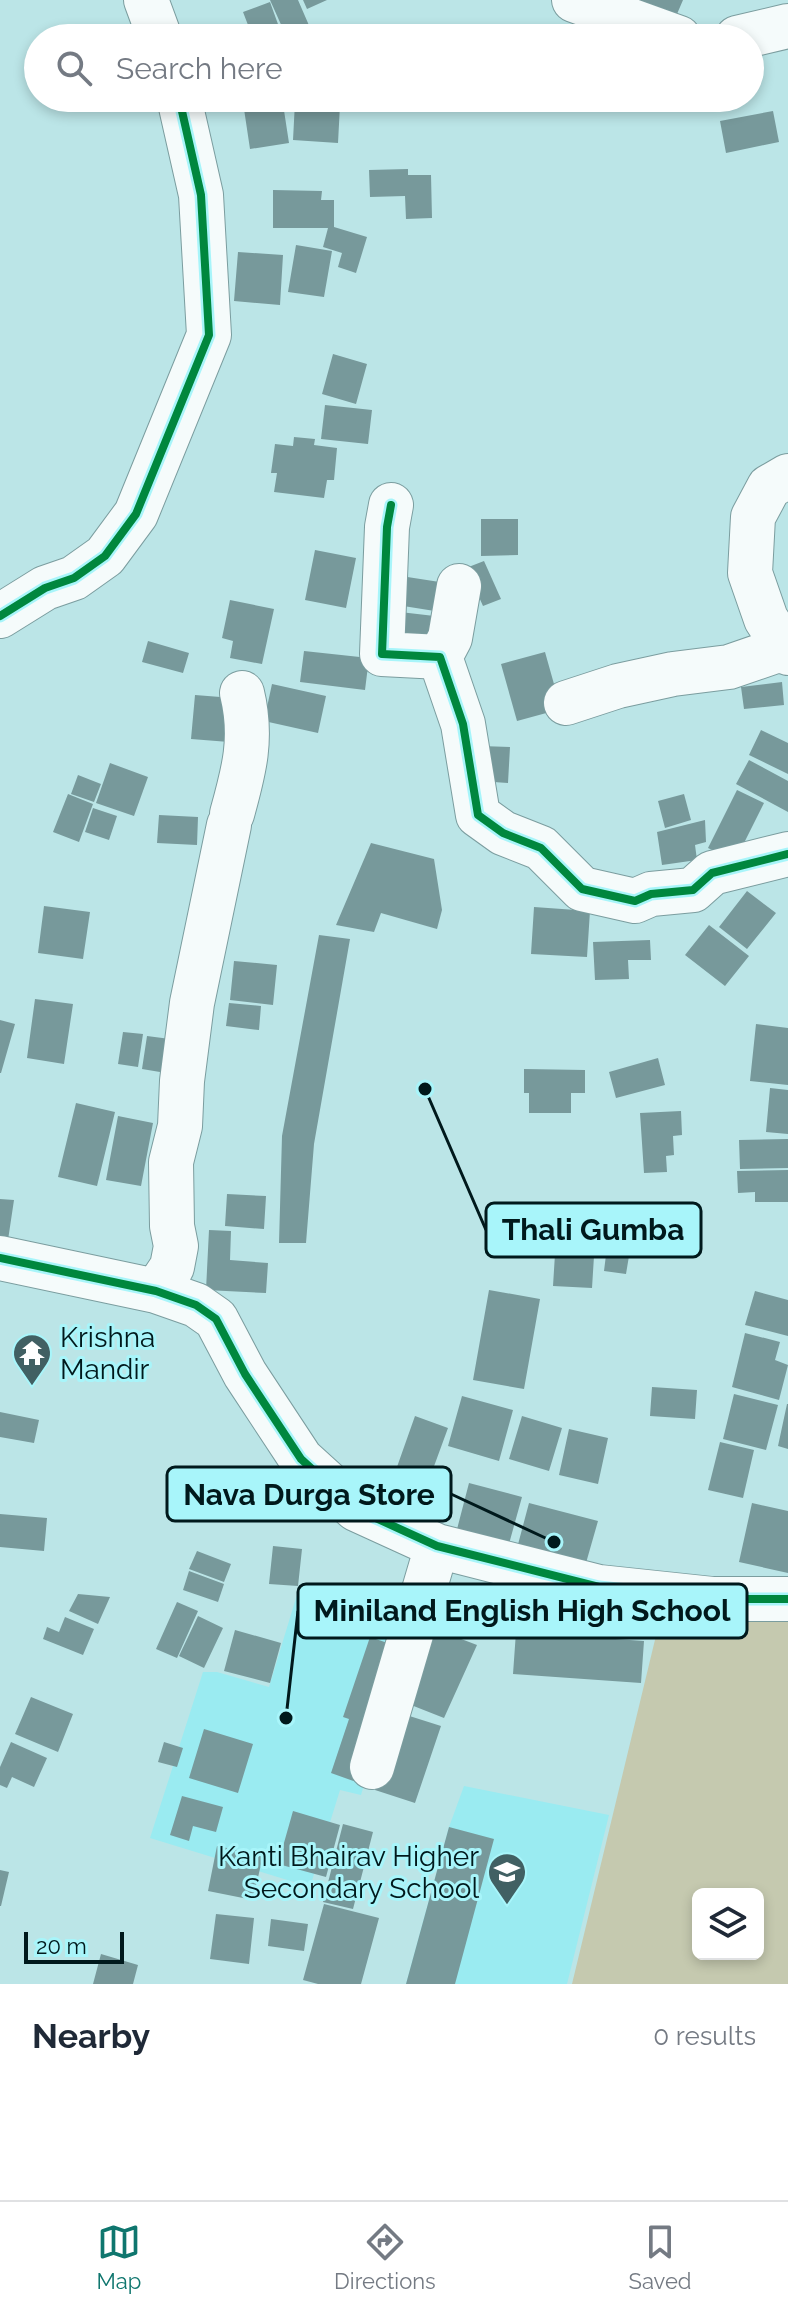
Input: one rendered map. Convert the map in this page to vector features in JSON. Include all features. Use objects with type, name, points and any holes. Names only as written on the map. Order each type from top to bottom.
[{"type":"street","points":[[146,0],[155,24]]},
{"type":"street","points":[[574,0],[640,24]]},
{"type":"street","points":[[764,32],[788,26]]},
{"type":"street","points":[[0,616],[45,588],[74,578],[105,556],[136,514],[209,335],[201,195],[182,112]]},
{"type":"street","points":[[566,703],[645,680],[729,667],[786,651],[766,619],[750,573],[753,517],[769,487],[788,476]]},
{"type":"street","points":[[391,505],[387,527],[382,654],[440,657]]},
{"type":"street","points":[[459,586],[450,638],[440,657],[463,724],[478,815],[503,833],[541,848],[582,889],[635,901],[651,894],[693,890],[712,873],[788,854]]},
{"type":"street","points":[[156,1291],[172,1267],[176,1246],[172,1226],[171,1162],[180,1126],[192,1003],[246,763],[244,747],[249,721],[242,693]]},
{"type":"street","points":[[0,1258],[156,1291],[196,1305],[216,1319],[245,1374],[301,1459],[356,1509],[437,1546],[599,1587],[712,1599],[788,1599]]},
{"type":"street","points":[[372,1767],[437,1546]]},
{"type":"shaded area","points":[[299,1588],[413,1623],[361,1795],[340,1790],[310,1887],[150,1838],[203,1672],[217,1672],[269,1687]]},
{"type":"shaded area","name":"Kanti Bhairav Higher Secondary School","points":[[464,1786],[609,1815],[567,1984],[406,1984],[449,1827]]},
{"type":"green space","points":[[667,1590],[788,1602],[788,1984],[572,1984]]},
{"type":"building","points":[[270,0],[298,0],[308,24],[281,24]]},
{"type":"building","points":[[303,0],[327,0],[307,9]]},
{"type":"building","points":[[627,0],[683,0],[674,21]]},
{"type":"building","points":[[270,2],[278,24],[248,24],[243,12]]},
{"type":"building","points":[[773,111],[779,142],[726,153],[720,121]]},
{"type":"building","points":[[244,112],[284,112],[289,143],[250,149]]},
{"type":"building","points":[[294,112],[340,112],[338,143],[293,140]]},
{"type":"building","points":[[408,169],[408,175],[431,175],[432,218],[406,219],[405,196],[370,197],[369,170]]},
{"type":"building","points":[[273,190],[322,191],[321,200],[334,200],[334,227],[367,237],[356,273],[338,267],[342,253],[323,247],[328,228],[273,228]]},
{"type":"building","points":[[296,245],[332,251],[324,297],[288,292]]},
{"type":"building","points":[[238,252],[283,255],[280,305],[234,301]]},
{"type":"building","points":[[333,354],[367,364],[356,404],[322,394]]},
{"type":"building","points":[[325,405],[372,410],[368,444],[321,439]]},
{"type":"building","points":[[294,437],[315,439],[314,445],[337,448],[334,480],[327,480],[324,498],[274,492],[277,473],[271,473],[275,444],[293,446]]},
{"type":"building","points":[[481,519],[518,519],[518,555],[481,556]]},
{"type":"building","points":[[315,550],[356,558],[346,608],[305,600]]},
{"type":"building","points":[[484,561],[501,599],[483,606],[466,568]]},
{"type":"building","points":[[401,576],[446,583],[441,612],[397,605]]},
{"type":"building","points":[[230,600],[274,609],[262,664],[230,658],[233,641],[222,638]]},
{"type":"building","points":[[400,612],[443,617],[438,652],[395,647]]},
{"type":"building","points":[[148,641],[189,653],[183,673],[142,662]]},
{"type":"building","points":[[304,651],[369,658],[365,690],[300,682]]},
{"type":"building","points":[[545,652],[561,709],[517,721],[501,664]]},
{"type":"building","points":[[782,682],[784,705],[744,709],[741,687]]},
{"type":"building","points":[[272,684],[326,696],[318,733],[264,721]]},
{"type":"building","points":[[195,695],[233,698],[229,742],[191,739]]},
{"type":"building","points":[[761,730],[788,743],[788,774],[749,755]]},
{"type":"building","points":[[481,746],[510,747],[508,783],[479,781]]},
{"type":"building","points":[[749,760],[788,781],[788,812],[736,784]]},
{"type":"building","points":[[110,763],[148,777],[134,816],[96,803]]},
{"type":"building","points":[[78,775],[101,784],[94,802],[71,794]]},
{"type":"building","points":[[737,790],[764,803],[735,861],[708,848]]},
{"type":"building","points":[[68,794],[93,804],[79,842],[53,832]]},
{"type":"building","points":[[684,794],[691,820],[665,828],[658,801]]},
{"type":"building","points":[[93,808],[117,816],[109,840],[85,832]]},
{"type":"building","points":[[159,815],[198,817],[197,845],[157,843]]},
{"type":"building","points":[[705,820],[706,842],[695,845],[697,860],[662,865],[657,832]]},
{"type":"building","points":[[371,843],[434,859],[442,910],[437,929],[381,913],[374,932],[336,925]]},
{"type":"building","points":[[747,891],[776,913],[747,949],[719,927]]},
{"type":"building","points":[[44,906],[90,912],[83,959],[38,953]]},
{"type":"building","points":[[534,907],[590,911],[587,957],[531,954]]},
{"type":"building","points":[[709,925],[749,956],[725,986],[685,955]]},
{"type":"building","points":[[319,935],[350,939],[314,1144],[306,1243],[279,1243],[282,1136]]},
{"type":"building","points":[[650,940],[651,960],[628,960],[629,979],[595,980],[593,942]]},
{"type":"building","points":[[234,961],[277,965],[273,1005],[230,1000]]},
{"type":"building","points":[[35,999],[73,1004],[64,1064],[27,1058]]},
{"type":"building","points":[[229,1003],[261,1006],[259,1030],[226,1026]]},
{"type":"building","points":[[0,1020],[15,1024],[1,1073],[0,1073]]},
{"type":"building","points":[[756,1024],[788,1028],[788,1085],[750,1081]]},
{"type":"building","points":[[123,1032],[143,1034],[138,1067],[118,1064]]},
{"type":"building","points":[[147,1036],[170,1039],[166,1073],[142,1069]]},
{"type":"building","points":[[658,1058],[665,1085],[616,1098],[609,1072]]},
{"type":"building","points":[[524,1069],[585,1070],[585,1093],[571,1093],[571,1113],[529,1113],[529,1093],[524,1093]]},
{"type":"building","points":[[770,1088],[788,1090],[788,1134],[766,1132]]},
{"type":"building","points":[[76,1103],[115,1112],[97,1186],[58,1177]]},
{"type":"building","points":[[681,1111],[682,1135],[673,1136],[674,1155],[666,1156],[667,1172],[644,1173],[640,1113]]},
{"type":"building","points":[[118,1116],[153,1123],[141,1186],[106,1180]]},
{"type":"building","points":[[788,1139],[788,1168],[740,1169],[739,1140]]},
{"type":"building","points":[[788,1170],[788,1202],[755,1202],[755,1192],[738,1193],[737,1171]]},
{"type":"building","points":[[227,1194],[266,1196],[264,1229],[225,1226]]},
{"type":"building","points":[[0,1199],[14,1200],[8,1240],[0,1239]]},
{"type":"building","points":[[209,1230],[231,1231],[230,1260],[268,1263],[266,1293],[206,1290]]},
{"type":"building","points":[[556,1238],[595,1240],[592,1288],[553,1286]]},
{"type":"building","points":[[607,1247],[630,1250],[626,1274],[604,1271]]},
{"type":"building","points":[[489,1290],[540,1299],[524,1389],[473,1380]]},
{"type":"building","points":[[755,1291],[788,1300],[788,1336],[745,1325]]},
{"type":"building","points":[[745,1333],[780,1342],[775,1360],[788,1365],[779,1400],[732,1387]]},
{"type":"building","points":[[652,1387],[697,1390],[695,1419],[650,1416]]},
{"type":"building","points":[[734,1394],[778,1405],[766,1450],[723,1439]]},
{"type":"building","points":[[462,1396],[513,1410],[499,1461],[448,1446]]},
{"type":"building","points":[[788,1404],[788,1449],[778,1446]]},
{"type":"building","points":[[0,1412],[39,1420],[34,1443],[0,1437]]},
{"type":"building","points":[[415,1416],[448,1428],[418,1510],[386,1498]]},
{"type":"building","points":[[522,1416],[562,1428],[549,1471],[509,1459]]},
{"type":"building","points":[[569,1429],[608,1438],[598,1484],[559,1475]]},
{"type":"building","points":[[720,1442],[754,1450],[743,1498],[708,1490]]},
{"type":"building","points":[[469,1483],[522,1497],[507,1551],[455,1537]]},
{"type":"building","points":[[529,1503],[598,1521],[584,1570],[516,1552]]},
{"type":"building","points":[[752,1503],[788,1511],[788,1573],[739,1562]]},
{"type":"building","points":[[0,1514],[47,1518],[44,1551],[0,1547]]},
{"type":"building","points":[[273,1546],[302,1549],[298,1586],[269,1584]]},
{"type":"building","points":[[197,1551],[231,1564],[224,1582],[189,1569]]},
{"type":"building","points":[[189,1571],[224,1584],[218,1602],[183,1590]]},
{"type":"building","points":[[78,1594],[110,1597],[98,1624],[69,1611]]},
{"type":"building","points":[[177,1602],[198,1611],[177,1658],[156,1649]]},
{"type":"building","points":[[198,1616],[223,1628],[204,1668],[179,1656]]},
{"type":"building","points":[[65,1617],[94,1629],[83,1655],[43,1639],[47,1627],[59,1632]]},
{"type":"building","points":[[435,1629],[477,1645],[444,1718],[406,1703]]},
{"type":"building","points":[[235,1630],[281,1643],[270,1683],[224,1671]]},
{"type":"building","points":[[516,1632],[644,1641],[641,1683],[513,1674]]},
{"type":"building","points":[[370,1637],[405,1649],[359,1783],[331,1773],[349,1719],[343,1717]]},
{"type":"building","points":[[31,1697],[73,1714],[58,1752],[15,1734]]},
{"type":"building","points":[[400,1713],[441,1726],[415,1803],[375,1790]]},
{"type":"building","points":[[204,1729],[253,1744],[238,1793],[189,1778]]},
{"type":"building","points":[[11,1742],[47,1758],[34,1787],[12,1777],[7,1788],[0,1785],[0,1767]]},
{"type":"building","points":[[164,1742],[183,1748],[177,1767],[158,1762]]},
{"type":"building","points":[[182,1796],[223,1807],[216,1832],[193,1826],[189,1841],[170,1835]]},
{"type":"building","points":[[293,1811],[340,1825],[326,1877],[278,1864]]},
{"type":"building","points":[[343,1824],[373,1832],[353,1909],[323,1902]]},
{"type":"building","points":[[449,1827],[494,1839],[455,1984],[406,1984]]},
{"type":"building","points":[[217,1846],[263,1855],[253,1900],[208,1891]]},
{"type":"building","points":[[0,1870],[9,1872],[1,1906],[0,1906]]},
{"type":"building","points":[[324,1904],[379,1918],[361,1984],[318,1984],[303,1980]]},
{"type":"building","points":[[216,1914],[254,1918],[249,1964],[210,1959]]},
{"type":"building","points":[[271,1919],[308,1924],[304,1951],[268,1946]]},
{"type":"building","points":[[101,1954],[138,1965],[133,1984],[93,1984]]},
{"type":"cycle path","points":[[0,616],[45,588],[74,578],[105,556],[136,514],[209,335],[201,195],[182,112]]},
{"type":"cycle path","points":[[391,505],[387,527],[382,654],[440,657],[463,724],[478,815],[503,833],[541,848],[582,889],[635,901],[651,894],[693,890],[712,873],[788,854]]},
{"type":"cycle path","points":[[0,1258],[156,1291],[196,1305],[216,1319],[245,1374],[301,1459],[356,1509],[437,1546],[599,1587],[712,1599],[788,1599]]},
{"type":"place","name":"Thali Gumba","points":[[425,1089]]},
{"type":"place","name":"Krishna Mandir","points":[[32,1387]]},
{"type":"place","name":"Nava Durga Store","points":[[554,1542]]},
{"type":"place","name":"Miniland English High School","points":[[286,1718]]},
{"type":"place","name":"Kanti Bhairav Higher Secondary School","points":[[507,1906]]}]
